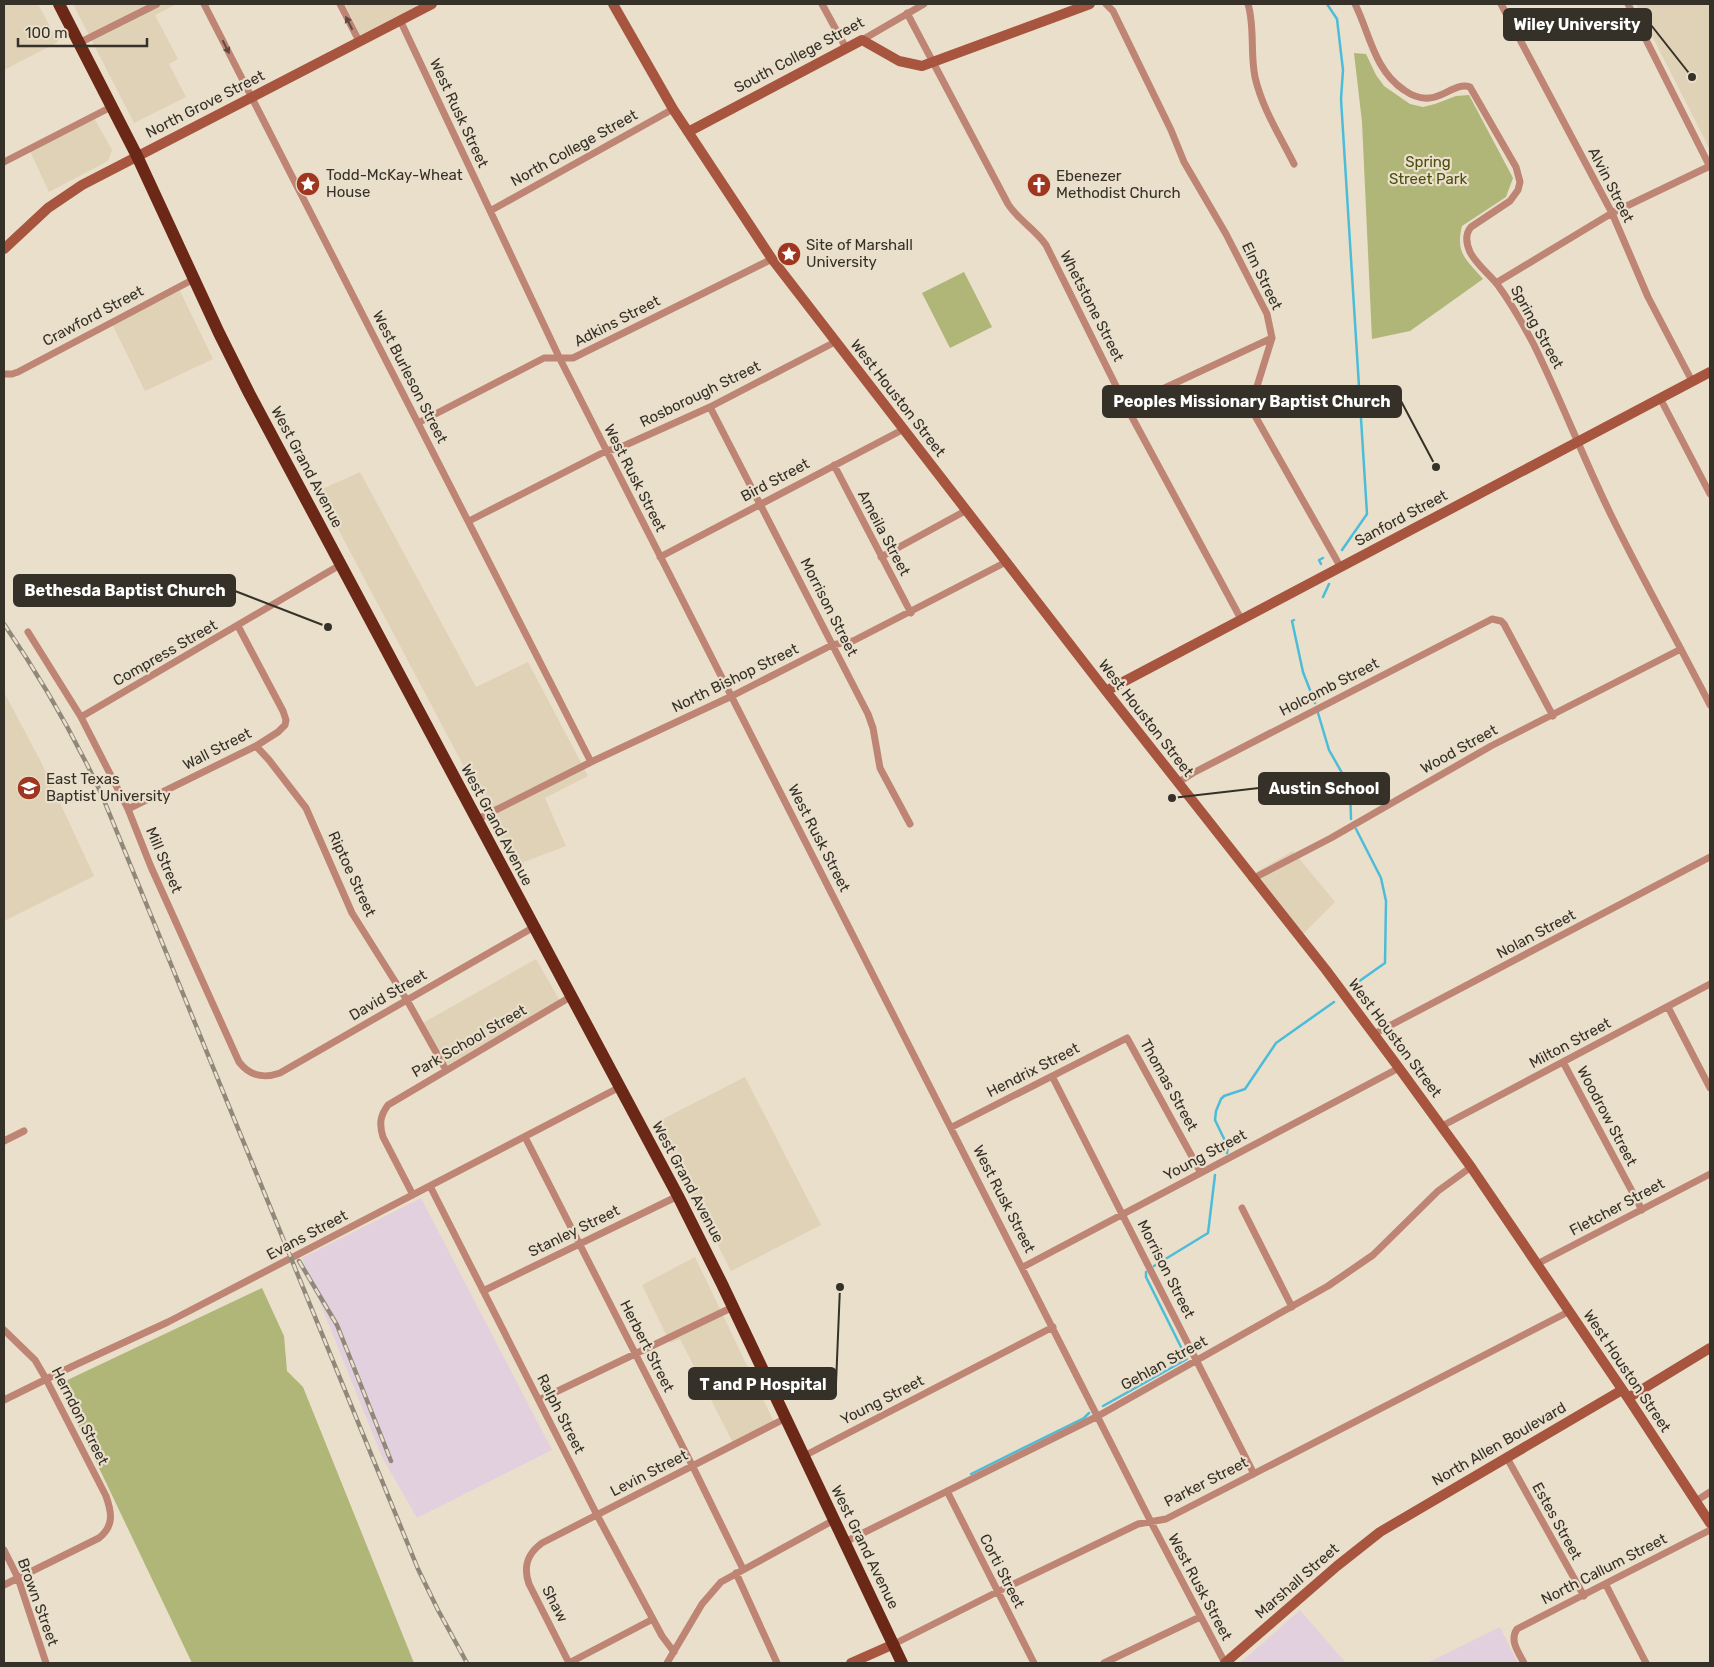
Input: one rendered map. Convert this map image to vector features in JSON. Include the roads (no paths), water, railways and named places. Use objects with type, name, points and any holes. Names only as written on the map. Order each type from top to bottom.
[{"type":"highway","name":"West Grand Avenue","points":[[58,4],[137,156],[234,366],[678,1196],[733,1307],[902,1663]]},
{"type":"main road","name":"North Grove Street","points":[[4,249],[60,199],[82,185],[432,4]]},
{"type":"main road","name":"West Houston Street","points":[[613,4],[672,109],[772,259],[1177,783],[1326,970],[1374,1034],[1471,1167],[1710,1523]]},
{"type":"main road","points":[[862,40],[905,63],[922,66],[1090,4]]},
{"type":"main road","name":"South College Street","points":[[688,132],[862,40]]},
{"type":"main road","name":"Sanford Street","points":[[1106,691],[1710,372]]},
{"type":"main road","name":"North Allen Boulevard","points":[[1392,1524],[1507,1458],[1710,1348]]},
{"type":"main road","name":"Marshall Street","points":[[1225,1663],[1346,1558],[1369,1539],[1392,1524]]},
{"type":"main road","name":"Parker Street","points":[[851,1663],[894,1644]]},
{"type":"street","points":[[79,43],[157,4]]},
{"type":"street","name":"West Burleson Street","points":[[204,4],[591,762]]},
{"type":"street","points":[[340,4],[359,41]]},
{"type":"street","points":[[822,4],[846,48]]},
{"type":"street","name":"South College Street","points":[[862,40],[924,4]]},
{"type":"street","name":"Elm Street","points":[[1106,4],[1113,11],[1171,130],[1184,162],[1226,234],[1264,306],[1272,338],[1254,396],[1254,414],[1340,566]]},
{"type":"street","points":[[1248,4],[1251,16],[1254,67],[1258,85],[1267,111],[1294,164]]},
{"type":"street","name":"Spring Street","points":[[1355,4],[1376,58],[1392,81],[1408,93],[1428,98],[1442,95],[1464,85],[1470,87],[1516,167],[1520,182],[1515,196],[1510,202],[1471,227],[1467,238],[1470,253],[1496,284],[1526,330],[1550,377],[1582,454],[1612,517],[1710,705]]},
{"type":"street","name":"Alvin Street","points":[[1501,4],[1612,214],[1648,297],[1692,382]]},
{"type":"street","points":[[1496,284],[1612,214],[1710,166],[1628,4]]},
{"type":"street","name":"Whetstone Street","points":[[907,13],[1008,204],[1016,215],[1036,232],[1046,245],[1126,406],[1241,619]]},
{"type":"street","name":"West Rusk Street","points":[[400,20],[560,359],[606,451],[952,1127],[1151,1522],[1225,1663]]},
{"type":"street","points":[[4,162],[111,107]]},
{"type":"street","name":"North College Street","points":[[490,210],[672,109]]},
{"type":"street","name":"Adkins Street","points":[[418,423],[544,358],[574,358],[772,259]]},
{"type":"street","name":"Crawford Street","points":[[4,374],[18,372],[194,279]]},
{"type":"street","points":[[1126,406],[1272,338]]},
{"type":"street","name":"Rosborough Street","points":[[469,521],[606,451],[620,448],[710,407],[835,342]]},
{"type":"street","points":[[1660,398],[1710,494]]},
{"type":"street","name":"Morrison Street","points":[[710,407],[871,721],[883,774],[910,824]]},
{"type":"street","name":"Bird Street","points":[[660,557],[904,429]]},
{"type":"street","name":"Ameila Street","points":[[834,466],[911,613]]},
{"type":"street","points":[[881,557],[967,510]]},
{"type":"street","name":"North Bishop Street","points":[[476,820],[591,762],[732,696],[832,644],[853,642],[1006,562]]},
{"type":"street","name":"Compress Street","points":[[81,717],[340,565]]},
{"type":"street","name":"Holcomb Street","points":[[1177,783],[1192,773],[1486,621],[1496,620],[1504,624],[1553,716]]},
{"type":"street","name":"Wall Street","points":[[128,809],[256,746],[278,732],[284,725],[286,720],[283,711],[238,626]]},
{"type":"street","name":"Mill Street","points":[[28,632],[81,717],[128,809],[174,918],[239,1062],[253,1074]]},
{"type":"street","name":"Wood Street","points":[[1252,879],[1331,838],[1481,751],[1682,649]]},
{"type":"street","name":"Riptoe Street","points":[[256,746],[306,808],[352,913],[406,1000],[446,1070]]},
{"type":"street","name":"Nolan Street","points":[[1374,1034],[1710,857]]},
{"type":"street","name":"David Street","points":[[253,1074],[271,1076],[280,1072],[534,927]]},
{"type":"street","name":"Milton Street","points":[[1442,1126],[1710,984]]},
{"type":"street","name":"Park School Street","points":[[413,1195],[383,1137],[381,1120],[383,1112],[388,1105],[572,996]]},
{"type":"street","points":[[1668,1007],[1710,1088]]},
{"type":"street","name":"Hendrix Street","points":[[952,1127],[1127,1038]]},
{"type":"street","name":"Thomas Street","points":[[1127,1038],[1201,1173]]},
{"type":"street","name":"Woodrow Street","points":[[1563,1062],[1642,1210]]},
{"type":"street","name":"Young Street","points":[[1023,1267],[1399,1068]]},
{"type":"street","name":"Morrison Street","points":[[1052,1076],[1254,1474]]},
{"type":"street","name":"Evans Street","points":[[4,1400],[168,1322],[620,1087]]},
{"type":"street","points":[[4,1141],[24,1132]]},
{"type":"street","name":"Herbert Street","points":[[525,1136],[693,1466],[777,1663]]},
{"type":"street","name":"Gehlan Street","points":[[845,1542],[1098,1416],[1292,1307],[1347,1274],[1373,1255],[1438,1192],[1471,1167]]},
{"type":"street","name":"Fletcher Street","points":[[1537,1264],[1710,1174]]},
{"type":"street","name":"Ralph Street","points":[[430,1186],[597,1515],[653,1619],[674,1652]]},
{"type":"street","name":"Stanley Street","points":[[483,1291],[678,1196]]},
{"type":"street","points":[[1242,1208],[1292,1307]]},
{"type":"street","points":[[539,1400],[733,1307]]},
{"type":"street","name":"Parker Street","points":[[894,1644],[1138,1524],[1166,1519],[1568,1312]]},
{"type":"street","name":"Young Street","points":[[804,1456],[1053,1327]]},
{"type":"street","name":"Herndon Street","points":[[4,1330],[35,1360],[110,1507],[110,1524],[99,1538],[18,1578]]},
{"type":"street","name":"Levin Street","points":[[529,1557],[534,1549],[542,1543],[786,1418]]},
{"type":"street","name":"Estes Street","points":[[1507,1458],[1584,1596]]},
{"type":"street","name":"Corti Street","points":[[947,1492],[1034,1663]]},
{"type":"street","points":[[1696,1501],[1710,1492]]},
{"type":"street","points":[[667,1663],[708,1597],[721,1582],[834,1520]]},
{"type":"street","name":"North Callum Street","points":[[1524,1663],[1514,1642],[1513,1635],[1522,1626],[1710,1530]]},
{"type":"street","name":"Brown Street","points":[[4,1550],[18,1578],[46,1663]]},
{"type":"street","name":"Shaw","points":[[529,1557],[526,1575],[529,1584],[569,1663]]},
{"type":"street","points":[[4,1585],[18,1578]]},
{"type":"street","points":[[1606,1584],[1646,1663]]},
{"type":"street","points":[[1104,1663],[1200,1617]]},
{"type":"street","points":[[569,1663],[653,1619]]},
{"type":"waterway","points":[[1327,4],[1337,19],[1343,70],[1341,99],[1367,514],[1342,550]]},
{"type":"waterway","points":[[1321,564],[1319,560],[1323,558]]},
{"type":"waterway","points":[[1323,597],[1329,584]]},
{"type":"waterway","points":[[1294,620],[1292,621],[1303,672],[1315,703]]},
{"type":"waterway","points":[[1318,713],[1329,750],[1350,787],[1351,819]]},
{"type":"waterway","points":[[1351,987],[1385,963],[1386,901],[1381,878],[1356,829]]},
{"type":"waterway","points":[[1227,1153],[1228,1147],[1215,1120],[1216,1111],[1221,1099],[1224,1096],[1245,1089],[1276,1043],[1334,1002]]},
{"type":"waterway","points":[[1154,1266],[1208,1233],[1215,1175]]},
{"type":"waterway","points":[[1103,1406],[1187,1359],[1146,1277],[1146,1272]]},
{"type":"waterway","points":[[971,1474],[1084,1418],[1089,1413]]},
{"type":"railway","points":[[4,624],[56,707],[101,793],[418,1569],[467,1663]]},
{"type":"railway","points":[[299,1261],[337,1325],[391,1461]]},
{"type":"place","name":"Wiley University","points":[[1692,77]]},
{"type":"place","name":"Todd-McKay-Wheat House","points":[[308,184]]},
{"type":"place","name":"Ebenezer Methodist Church","points":[[1039,185]]},
{"type":"place","name":"Site of Marshall University","points":[[789,254]]},
{"type":"place","name":"Peoples Missionary Baptist Church","points":[[1436,467]]},
{"type":"place","name":"Bethesda Baptist Church","points":[[328,627]]},
{"type":"place","name":"East Texas Baptist University","points":[[29,788]]},
{"type":"place","name":"Austin School","points":[[1172,798]]},
{"type":"place","name":"T and P Hospital","points":[[840,1287]]},
{"type":"park label","name":"Spring Street Park","points":[[1428,170]]}]
